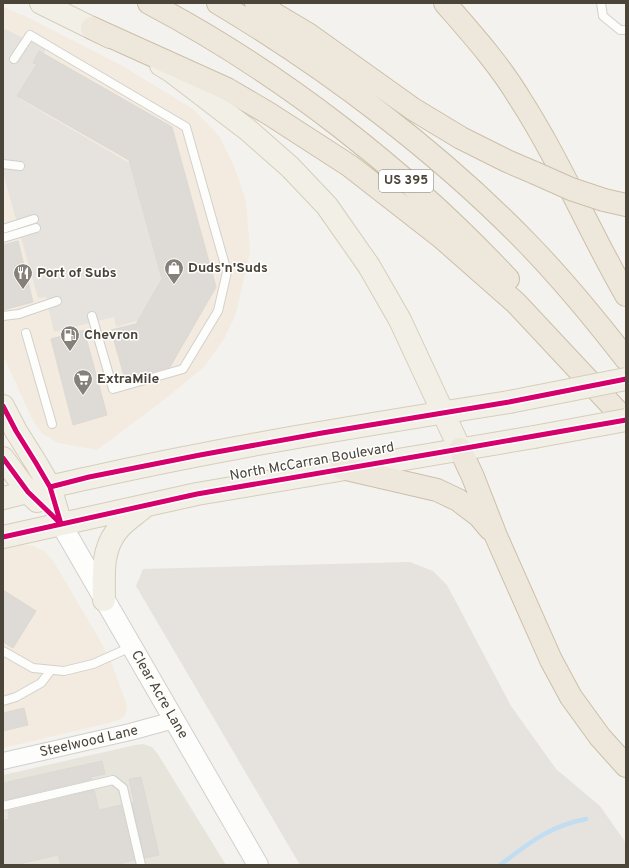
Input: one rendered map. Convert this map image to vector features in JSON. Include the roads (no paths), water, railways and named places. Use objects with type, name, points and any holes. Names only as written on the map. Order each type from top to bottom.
[{"type":"highway","name":"US 395","points":[[149,3],[174,16],[274,79],[351,136],[396,173],[465,236],[518,290],[559,336],[623,418]]},
{"type":"highway","name":"US 395","points":[[218,3],[271,36],[347,89],[392,123],[458,177],[534,250],[590,313],[626,359]]},
{"type":"highway","points":[[256,3],[308,34],[413,109],[461,138],[535,174],[571,189],[604,200],[626,205]]},
{"type":"highway","points":[[445,3],[495,62],[520,98],[540,131],[626,295]]},
{"type":"highway","points":[[92,28],[227,89],[268,113],[350,166],[441,237],[516,303],[623,418]]},
{"type":"highway","points":[[460,450],[551,660],[571,697],[600,737],[626,766]]},
{"type":"highway","points":[[342,468],[437,490],[458,500],[478,516],[496,536]]},
{"type":"main road","points":[[41,3],[136,51],[171,72],[248,130],[290,167],[326,206],[369,266],[400,320],[460,450]]},
{"type":"main road","name":"North McCarran Boulevard","points":[[3,498],[89,478],[200,455],[509,402],[626,379]]},
{"type":"main road","name":"Clear Acre Lane","points":[[3,406],[16,431],[50,487],[61,524]]},
{"type":"main road","name":"North McCarran Boulevard","points":[[3,537],[197,494],[342,468],[534,437],[623,418]]},
{"type":"main road","name":"Clear Acre Lane","points":[[3,458],[28,492],[61,524]]},
{"type":"main road","points":[[104,600],[104,560],[108,545],[116,531],[149,504]]},
{"type":"street","name":"Clear Acre Lane","points":[[61,524],[258,865]]},
{"type":"street","name":"Steelwood Lane","points":[[3,761],[130,732],[174,720]]},
{"type":"lane","points":[[601,3],[603,16],[620,30],[626,30]]},
{"type":"lane","points":[[14,59],[30,35],[186,127],[227,272],[218,312],[183,369],[113,390],[92,316]]},
{"type":"lane","points":[[3,164],[20,166]]},
{"type":"lane","points":[[3,229],[34,219]]},
{"type":"lane","points":[[3,238],[36,228]]},
{"type":"lane","points":[[3,316],[19,314],[57,301]]},
{"type":"lane","points":[[26,333],[52,424]]},
{"type":"lane","points":[[3,651],[33,668],[64,672],[93,664],[131,647]]},
{"type":"lane","points":[[3,701],[16,697],[40,683],[51,670]]},
{"type":"lane","points":[[3,806],[113,780],[123,788],[141,865]]},
{"type":"waterway","points":[[500,865],[530,843],[550,831],[561,826],[586,819]]},
{"type":"place","name":"Duds'n'Suds","points":[[174,285]]},
{"type":"place","name":"Port of Subs","points":[[23,290]]},
{"type":"place","name":"Chevron","points":[[70,352]]},
{"type":"place","name":"ExtraMile","points":[[83,396]]}]
